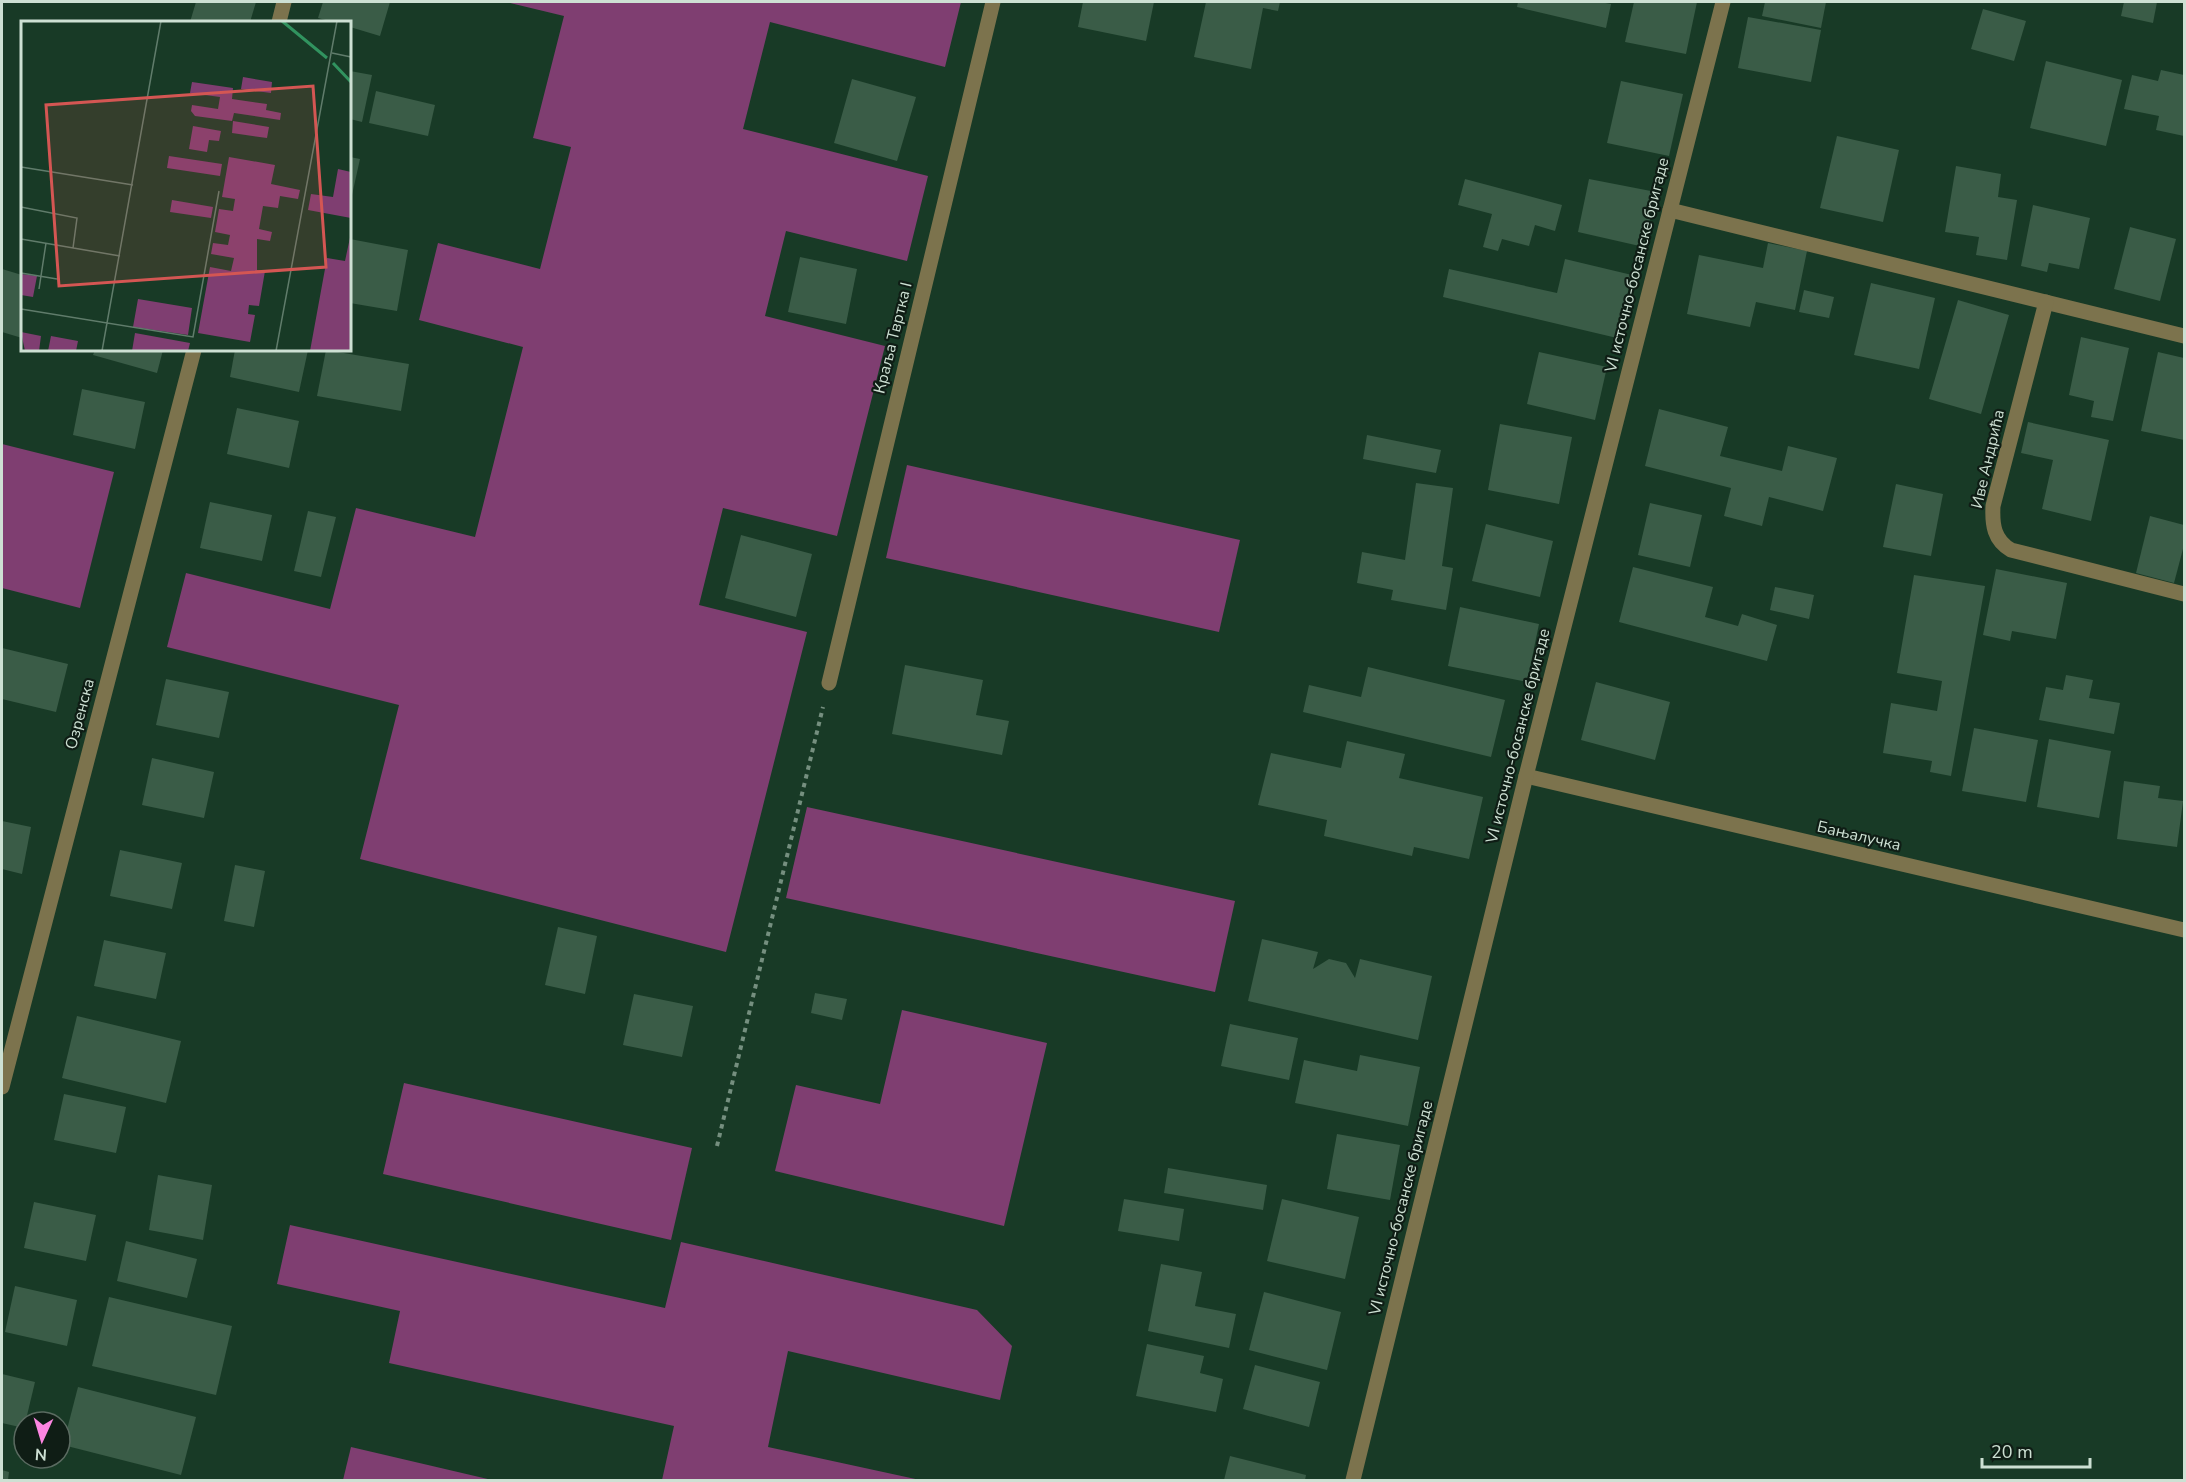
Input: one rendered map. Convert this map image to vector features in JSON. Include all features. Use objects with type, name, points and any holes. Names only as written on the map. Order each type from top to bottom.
[{"type":"street","points":[[279,21],[284,2]]},
{"type":"street","name":"Краља Твртка I","points":[[829,683],[993,2]]},
{"type":"street","name":"VI источно-босанске бригаде","points":[[1353,1480],[1526,776],[1723,2]]},
{"type":"street","points":[[1670,210],[2184,336]]},
{"type":"street","name":"Иве Андрића","points":[[2046,302],[1994,507],[1992,520],[1995,533],[2001,544],[2011,550],[2184,594]]},
{"type":"street","name":"Озренска","points":[[2,1087],[194,351]]},
{"type":"street","name":"Бањалучка","points":[[1526,776],[2184,930]]},
{"type":"path","points":[[717,1146],[829,683]]},
{"type":"shaded area","points":[[506,2],[961,2],[945,67],[770,22],[743,129],[928,176],[907,261],[786,231],[765,316],[885,346],[837,536],[723,508],[699,605],[807,632],[726,952],[360,859],[399,705],[167,647],[186,573],[330,609],[356,508],[475,537],[523,347],[419,320],[438,243],[540,269],[571,147],[533,138],[564,16]]},
{"type":"shaded area","points":[[2,444],[114,472],[80,608],[2,588]]},
{"type":"shaded area","points":[[907,465],[1240,540],[1219,632],[886,558]]},
{"type":"shaded area","points":[[807,807],[1235,901],[1215,992],[786,898]]},
{"type":"shaded area","points":[[902,1010],[1047,1043],[1004,1226],[775,1171],[796,1085],[880,1104]]},
{"type":"shaded area","points":[[404,1083],[692,1148],[671,1240],[383,1174]]},
{"type":"shaded area","points":[[290,1225],[665,1308],[681,1242],[977,1310],[1012,1346],[1000,1400],[788,1351],[768,1447],[920,1480],[662,1480],[674,1426],[389,1363],[400,1311],[277,1284]]},
{"type":"shaded area","points":[[351,1447],[492,1480],[343,1480]]},
{"type":"building","points":[[196,2],[256,2],[250,21],[190,21]]},
{"type":"building","points":[[323,2],[390,2],[380,36],[351,27],[351,21],[329,21],[318,18]]},
{"type":"building","points":[[1083,2],[1154,2],[1146,41],[1078,27]]},
{"type":"building","points":[[1206,2],[1280,2],[1278,11],[1263,8],[1251,69],[1194,57]]},
{"type":"building","points":[[1518,2],[1611,4],[1606,28],[1517,7]]},
{"type":"building","points":[[1634,2],[1697,2],[1686,54],[1625,42]]},
{"type":"building","points":[[1765,2],[1826,2],[1821,28],[1762,16]]},
{"type":"building","points":[[2124,2],[2157,2],[2153,23],[2121,16]]},
{"type":"building","points":[[1983,9],[2026,21],[2014,61],[1971,49]]},
{"type":"building","points":[[1748,17],[1821,30],[1811,82],[1738,68]]},
{"type":"building","points":[[2046,61],[2122,80],[2106,146],[2030,128]]},
{"type":"building","points":[[2161,70],[2184,75],[2184,136],[2156,130],[2159,116],[2124,109],[2132,75],[2158,81]]},
{"type":"building","points":[[351,71],[372,75],[362,122],[351,119]]},
{"type":"building","points":[[852,79],[916,97],[897,161],[834,143]]},
{"type":"building","points":[[1621,81],[1683,94],[1669,156],[1607,143]]},
{"type":"building","points":[[376,91],[435,105],[428,136],[369,123]]},
{"type":"building","points":[[1837,136],[1899,150],[1883,222],[1820,208]]},
{"type":"building","points":[[351,157],[360,159],[351,200]]},
{"type":"building","points":[[1956,166],[2001,174],[1998,197],[2017,200],[2007,260],[1976,255],[1979,237],[1945,232]]},
{"type":"building","points":[[1465,179],[1562,205],[1555,231],[1535,225],[1529,246],[1502,239],[1498,251],[1483,247],[1492,214],[1458,205]]},
{"type":"building","points":[[1589,179],[1656,192],[1644,247],[1578,232]]},
{"type":"building","points":[[2033,205],[2090,218],[2079,269],[2049,263],[2047,272],[2021,266]]},
{"type":"building","points":[[2130,227],[2176,239],[2160,301],[2114,289]]},
{"type":"building","points":[[351,239],[408,250],[397,311],[351,303]]},
{"type":"building","points":[[1768,243],[1807,251],[1795,310],[1756,302],[1750,327],[1687,314],[1699,255],[1763,268]]},
{"type":"building","points":[[800,257],[857,269],[846,324],[788,312]]},
{"type":"building","points":[[1565,259],[1632,275],[1617,338],[1443,297],[1449,269],[1557,293]]},
{"type":"building","points":[[2,269],[21,275],[21,338],[2,332]]},
{"type":"building","points":[[1871,283],[1935,298],[1919,369],[1854,355]]},
{"type":"building","points":[[1804,290],[1834,297],[1829,318],[1799,312]]},
{"type":"building","points":[[1958,300],[2009,315],[1981,414],[1929,399]]},
{"type":"building","points":[[2081,337],[2129,348],[2113,421],[2091,417],[2094,401],[2069,395]]},
{"type":"building","points":[[95,351],[163,351],[157,373],[93,355]]},
{"type":"building","points":[[235,351],[308,351],[299,392],[230,377]]},
{"type":"building","points":[[326,351],[409,364],[401,411],[317,396]]},
{"type":"building","points":[[1539,352],[1607,367],[1595,420],[1527,404]]},
{"type":"building","points":[[2158,352],[2184,358],[2184,440],[2141,431]]},
{"type":"building","points":[[82,389],[145,402],[135,449],[73,435]]},
{"type":"building","points":[[237,408],[299,421],[289,468],[227,454]]},
{"type":"building","points":[[1659,409],[1728,427],[1720,456],[1782,471],[1788,446],[1837,458],[1823,511],[1769,497],[1762,526],[1724,516],[1731,488],[1645,466]]},
{"type":"building","points":[[2028,422],[2109,440],[2091,521],[2042,509],[2053,460],[2021,453]]},
{"type":"building","points":[[1500,424],[1572,437],[1559,504],[1488,490]]},
{"type":"building","points":[[1367,435],[1441,450],[1436,473],[1363,459]]},
{"type":"building","points":[[1416,483],[1453,488],[1442,566],[1453,568],[1446,610],[1391,600],[1393,590],[1357,583],[1362,552],[1405,560]]},
{"type":"building","points":[[1896,484],[1943,494],[1931,556],[1883,547]]},
{"type":"building","points":[[210,502],[272,515],[262,561],[200,548]]},
{"type":"building","points":[[1650,503],[1702,515],[1690,567],[1638,555]]},
{"type":"building","points":[[308,511],[336,517],[321,577],[294,571]]},
{"type":"building","points":[[2150,516],[2184,525],[2184,545],[2174,583],[2136,573]]},
{"type":"building","points":[[1486,524],[1553,541],[1540,597],[1472,581]]},
{"type":"building","points":[[741,535],[812,554],[796,617],[725,598]]},
{"type":"building","points":[[1633,567],[1713,587],[1705,617],[1738,626],[1742,614],[1777,625],[1767,661],[1619,622]]},
{"type":"building","points":[[1996,569],[2067,583],[2056,639],[2012,631],[2010,641],[1983,635]]},
{"type":"building","points":[[1914,575],[1985,586],[1951,776],[1930,772],[1932,761],[1883,753],[1891,703],[1937,711],[1942,681],[1897,673]]},
{"type":"building","points":[[1775,587],[1814,595],[1809,619],[1770,610]]},
{"type":"building","points":[[1460,607],[1539,624],[1527,682],[1448,666]]},
{"type":"building","points":[[2,648],[68,664],[56,712],[2,699]]},
{"type":"building","points":[[905,665],[983,680],[976,715],[1009,721],[1002,755],[892,734]]},
{"type":"building","points":[[1368,667],[1505,700],[1491,757],[1303,712],[1309,685],[1361,697]]},
{"type":"building","points":[[2066,675],[2093,680],[2089,698],[2120,703],[2114,734],[2039,720],[2046,687],[2063,690]]},
{"type":"building","points":[[166,679],[229,692],[219,738],[156,725]]},
{"type":"building","points":[[1596,682],[1670,702],[1655,760],[1581,740]]},
{"type":"building","points":[[1974,728],[2038,740],[2026,802],[1962,791]]},
{"type":"building","points":[[2049,739],[2111,751],[2099,818],[2037,807]]},
{"type":"building","points":[[1347,741],[1405,754],[1399,778],[1483,797],[1469,859],[1414,847],[1412,856],[1324,836],[1327,820],[1258,805],[1271,753],[1341,768]]},
{"type":"building","points":[[152,758],[214,772],[204,818],[142,805]]},
{"type":"building","points":[[2124,781],[2160,786],[2158,798],[2183,801],[2177,847],[2117,839]]},
{"type":"building","points":[[2,821],[31,827],[22,874],[2,869]]},
{"type":"building","points":[[120,850],[182,863],[172,909],[110,896]]},
{"type":"building","points":[[235,865],[265,871],[254,927],[224,921]]},
{"type":"building","points":[[558,927],[597,936],[585,994],[545,985]]},
{"type":"building","points":[[1262,939],[1318,952],[1313,969],[1329,959],[1346,963],[1355,978],[1360,959],[1432,976],[1418,1040],[1248,1001]]},
{"type":"building","points":[[104,940],[166,953],[156,999],[94,986]]},
{"type":"building","points":[[815,993],[847,999],[842,1020],[811,1013]]},
{"type":"building","points":[[634,994],[693,1006],[682,1057],[623,1045]]},
{"type":"building","points":[[77,1016],[181,1041],[166,1103],[62,1078]]},
{"type":"building","points":[[1230,1024],[1298,1038],[1289,1080],[1221,1066]]},
{"type":"building","points":[[1360,1055],[1420,1067],[1408,1126],[1295,1103],[1304,1060],[1357,1071]]},
{"type":"building","points":[[64,1094],[126,1107],[116,1153],[54,1140]]},
{"type":"building","points":[[1337,1134],[1400,1145],[1390,1200],[1327,1189]]},
{"type":"building","points":[[1168,1168],[1267,1185],[1263,1210],[1164,1193]]},
{"type":"building","points":[[158,1175],[212,1185],[203,1240],[149,1230]]},
{"type":"building","points":[[1124,1199],[1184,1209],[1179,1241],[1118,1231]]},
{"type":"building","points":[[1282,1199],[1359,1217],[1345,1279],[1267,1261]]},
{"type":"building","points":[[34,1202],[96,1215],[86,1261],[24,1248]]},
{"type":"building","points":[[126,1241],[197,1259],[187,1298],[117,1281]]},
{"type":"building","points":[[1161,1264],[1202,1272],[1195,1306],[1236,1314],[1229,1348],[1148,1331]]},
{"type":"building","points":[[15,1286],[77,1300],[67,1346],[5,1332]]},
{"type":"building","points":[[1264,1292],[1341,1312],[1327,1370],[1249,1350]]},
{"type":"building","points":[[109,1297],[232,1326],[216,1395],[92,1366]]},
{"type":"building","points":[[1147,1344],[1204,1356],[1200,1373],[1223,1379],[1216,1412],[1136,1396]]},
{"type":"building","points":[[1255,1365],[1320,1382],[1309,1427],[1243,1409]]},
{"type":"building","points":[[2,1374],[35,1382],[28,1410],[12,1410],[12,1425],[2,1423]]},
{"type":"building","points":[[78,1387],[196,1417],[181,1475],[72,1447],[72,1410]]},
{"type":"building","points":[[1230,1456],[1306,1475],[1305,1480],[1224,1480]]},
{"type":"building","points":[[2,1470],[9,1472],[8,1480],[2,1480]]}]
